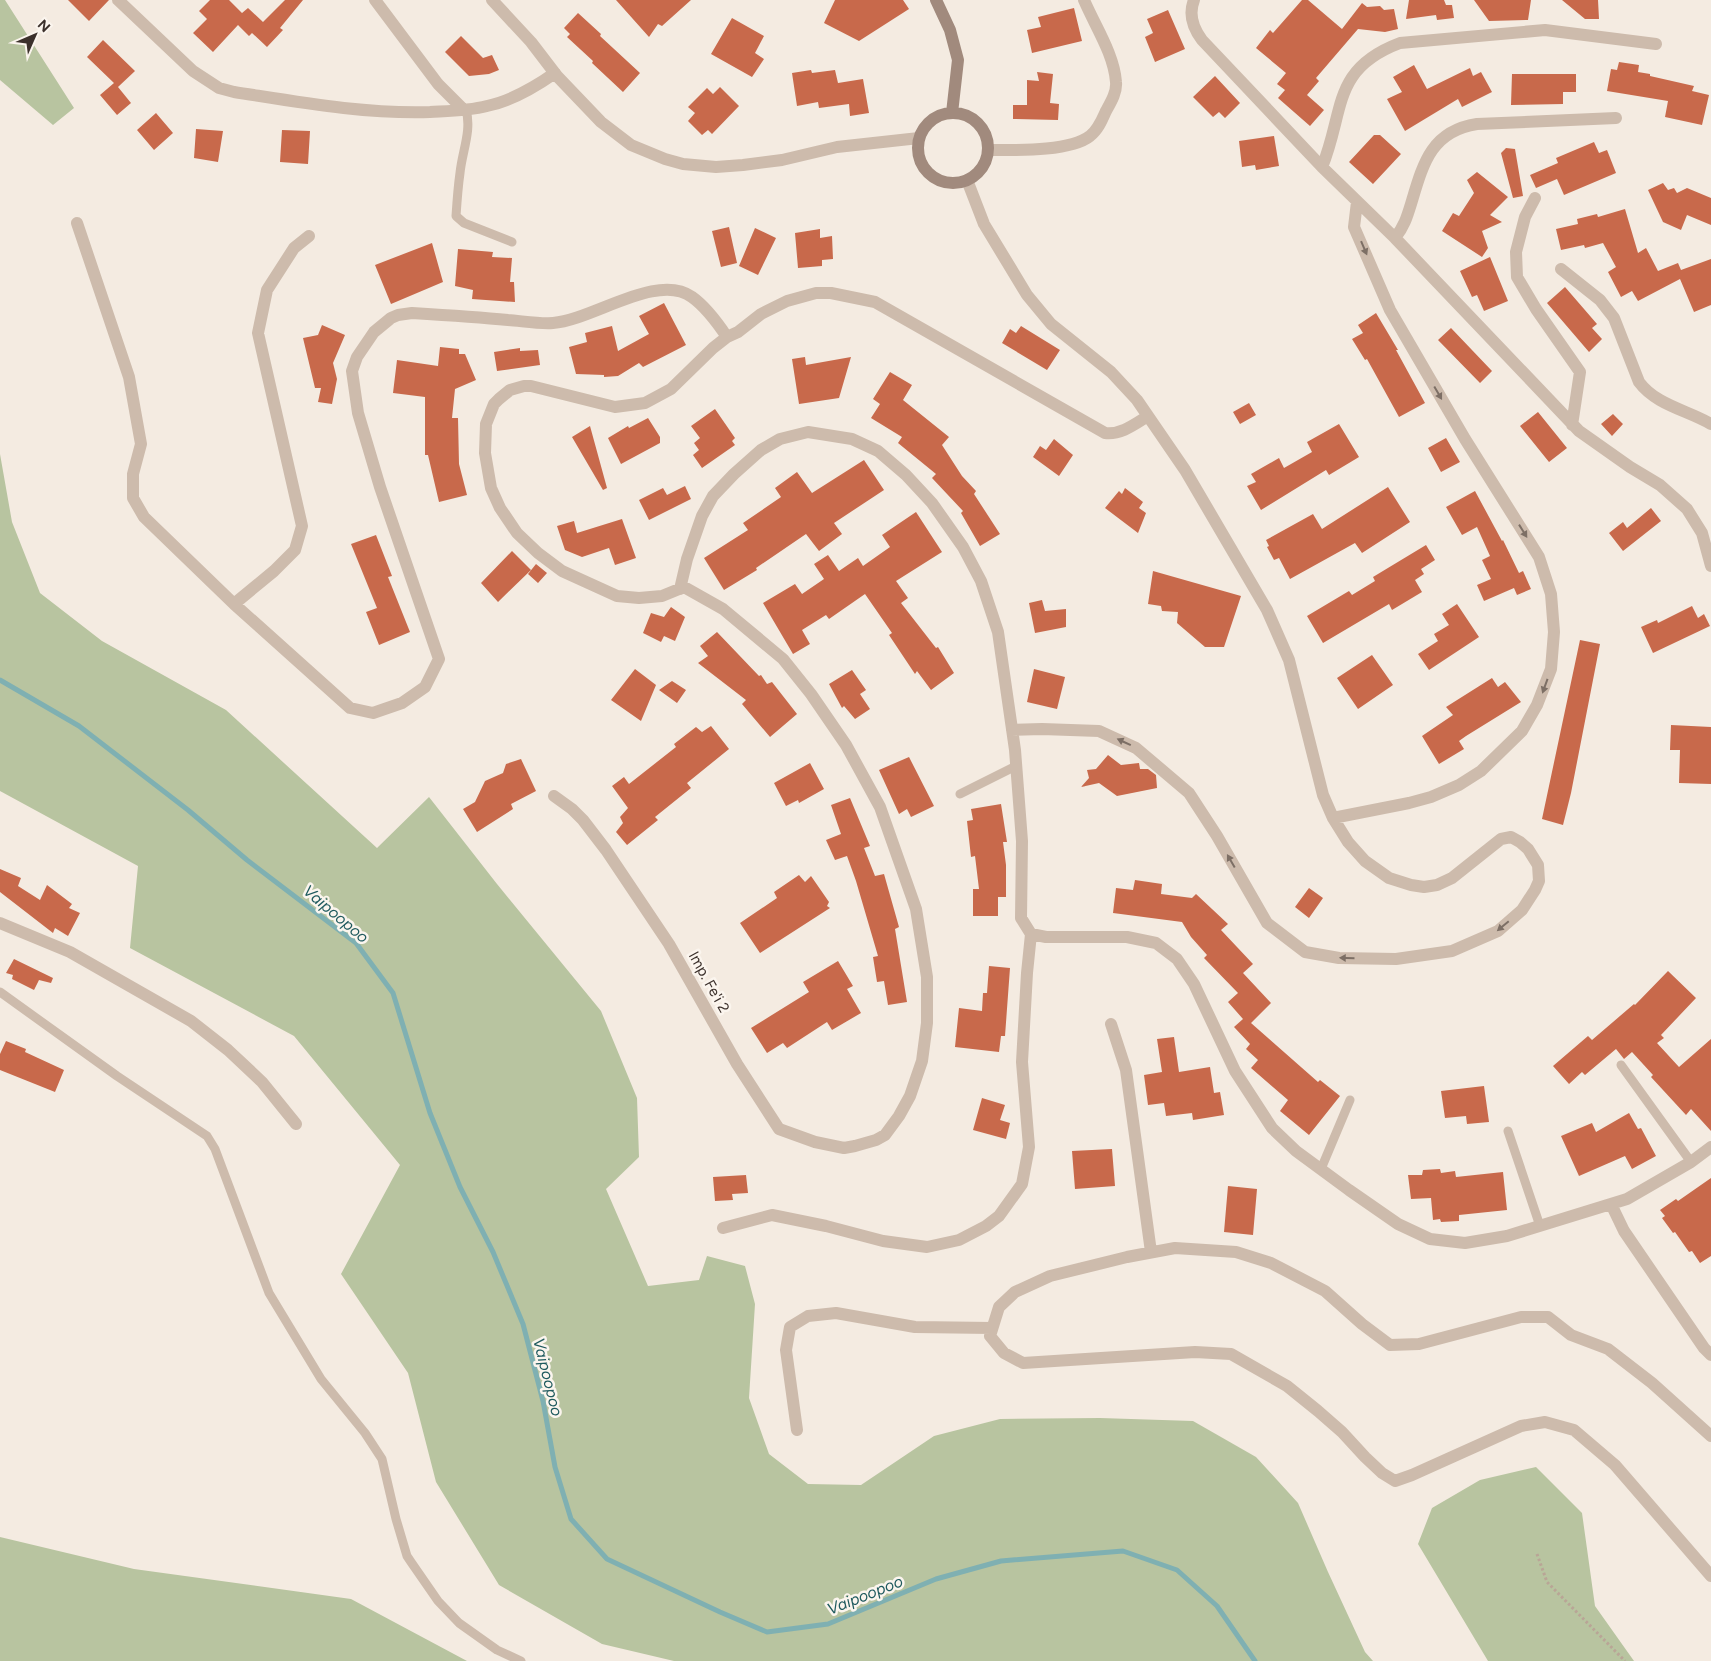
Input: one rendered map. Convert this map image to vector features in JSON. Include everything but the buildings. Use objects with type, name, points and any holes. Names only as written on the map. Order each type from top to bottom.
[{"type":"main road","points":[[936,0],[950,30],[958,60],[952,113]]},
{"type":"main road","points":[[952,113],[963,115],[973,120],[981,128],[986,138],[988,150],[982,168],[968,180],[950,183],[933,177],[922,164],[918,147],[919,138],[928,124],[935,118],[952,113]]},
{"type":"street","points":[[118,0],[193,71],[219,88],[234,92],[333,107],[410,113],[465,110],[493,105],[539,85],[555,74]]},
{"type":"street","points":[[375,0],[438,84],[465,110]]},
{"type":"street","points":[[492,0],[531,42],[555,74],[601,122],[631,145],[665,159],[683,164],[716,167],[743,165],[782,160],[837,147],[919,138]]},
{"type":"street","points":[[988,150],[1024,150],[1069,146],[1088,138],[1098,127],[1114,94],[1116,81],[1111,59],[1084,0]]},
{"type":"street","points":[[1194,0],[1190,15],[1202,40],[1322,167],[1396,238],[1572,425],[1585,436],[1660,485],[1687,509],[1702,533],[1711,566]]},
{"type":"street","points":[[1322,167],[1329,152],[1341,99],[1346,86],[1355,73],[1372,57],[1400,43],[1545,30],[1656,44]]},
{"type":"street","points":[[1396,238],[1404,228],[1425,162],[1443,137],[1456,129],[1477,124],[1616,118]]},
{"type":"street","points":[[968,180],[984,224],[1027,295],[1045,318],[1111,372],[1124,385],[1148,416],[1185,470],[1267,610],[1289,660],[1323,795],[1333,818],[1348,842],[1365,861],[1389,878],[1424,887],[1437,885],[1452,878],[1501,839],[1511,837],[1528,849],[1538,865],[1539,881],[1522,910],[1498,931],[1452,952],[1396,959],[1339,958],[1305,952],[1267,923],[1189,793],[1136,748],[1099,731],[1012,730]]},
{"type":"street","points":[[1535,198],[1525,217],[1516,252],[1517,277],[1536,309],[1580,372],[1572,425]]},
{"type":"street","points":[[1333,818],[1409,803],[1459,785],[1481,771],[1522,731],[1537,705],[1551,669],[1554,632],[1551,594],[1539,557],[1465,439],[1390,310],[1354,227],[1357,202]]},
{"type":"street","points":[[77,223],[129,378],[141,444],[133,474],[133,498],[144,517],[234,604],[350,708],[373,713],[402,703],[425,687],[439,659],[380,487],[358,413],[352,371],[357,357],[374,332],[391,318],[412,313],[554,323],[591,314],[649,291],[664,290],[680,292],[691,296],[715,319],[727,337]]},
{"type":"street","points":[[234,604],[274,571],[295,550],[302,526],[258,333],[267,290],[294,248],[309,236]]},
{"type":"street","points":[[1561,269],[1600,300],[1614,318],[1643,388],[1655,398],[1698,416],[1711,424]]},
{"type":"street","points":[[723,1228],[772,1215],[826,1226],[883,1241],[927,1247],[959,1240],[986,1226],[999,1216],[1022,1184],[1029,1147],[1022,1062],[1031,934],[1021,918],[1022,841],[1016,766],[998,632],[981,581],[963,547],[932,503],[906,475],[878,451],[859,441],[808,432],[780,438],[761,450],[713,496],[705,509],[687,559],[680,589],[662,596],[639,598],[617,596],[569,575],[538,553],[518,533],[500,508],[491,488],[484,446],[486,424],[494,404],[510,390],[524,386],[538,387],[615,407],[645,403],[671,389],[713,348],[761,314],[787,301],[816,293],[839,293],[875,302],[1105,432],[1111,433],[1126,430],[1148,416]]},
{"type":"street","name":"Imp. Fe'i 2","points":[[554,796],[583,820],[606,850],[670,944],[737,1064],[779,1129],[815,1142],[844,1148],[876,1140],[886,1134],[910,1096],[922,1061],[927,1023],[927,977],[916,909],[880,807],[846,745],[811,694],[783,659],[742,624],[716,605],[684,588],[680,589]]},
{"type":"street","points":[[0,923],[70,952],[191,1021],[228,1050],[262,1082],[296,1124]]},
{"type":"street","points":[[1031,934],[1046,937],[1127,937],[1156,943],[1177,959],[1194,984],[1234,1071],[1272,1128],[1296,1151],[1398,1224],[1430,1239],[1465,1243],[1507,1236],[1611,1204],[1644,1190],[1691,1162],[1711,1147]]},
{"type":"street","points":[[1112,1024],[1126,1070],[1151,1252]]},
{"type":"street","points":[[1611,1204],[1624,1231],[1704,1348],[1711,1355]]},
{"type":"street","points":[[1711,1436],[1652,1383],[1608,1349],[1571,1335],[1548,1317],[1521,1317],[1419,1344],[1390,1345],[1362,1324],[1325,1291],[1271,1263],[1236,1252],[1175,1248],[1127,1257],[1050,1276],[1015,1292],[999,1307],[990,1336],[1004,1353],[1023,1363],[1195,1352],[1231,1354],[1286,1386],[1310,1404],[1342,1432],[1382,1473],[1395,1481],[1521,1426],[1545,1422],[1574,1430],[1615,1465],[1711,1576]]},
{"type":"street","points":[[797,1430],[786,1350],[790,1327],[808,1316],[836,1314],[915,1328],[992,1328]]},
{"type":"lane","points":[[465,110],[468,116],[468,132],[460,171],[456,216],[464,223],[512,242]]},
{"type":"lane","points":[[960,794],[1016,766]]},
{"type":"lane","points":[[0,992],[117,1076],[207,1136],[215,1149],[269,1293],[321,1379],[365,1433],[382,1459],[407,1556],[438,1601],[458,1623],[497,1650],[521,1661]]},
{"type":"lane","points":[[1621,1065],[1691,1162]]},
{"type":"lane","points":[[1321,1169],[1350,1100]]},
{"type":"lane","points":[[1508,1131],[1540,1226]]},
{"type":"path","points":[[1537,1554],[1547,1582],[1625,1661]]},
{"type":"green space","points":[[0,0],[5,0],[74,108],[53,125],[0,80]]},
{"type":"green space","points":[[0,454],[12,522],[40,593],[102,641],[226,710],[377,848],[429,797],[497,884],[601,1011],[637,1098],[639,1157],[606,1189],[648,1286],[699,1280],[707,1256],[745,1266],[755,1304],[749,1398],[769,1454],[808,1484],[861,1485],[934,1436],[1000,1419],[1100,1418],[1193,1421],[1256,1457],[1298,1503],[1365,1652],[1373,1661],[674,1661],[602,1644],[499,1585],[436,1482],[408,1373],[341,1274],[400,1165],[294,1036],[130,948],[138,866],[0,791]]},
{"type":"green space","points":[[1536,1467],[1582,1513],[1595,1606],[1634,1661],[1488,1661],[1418,1544],[1432,1508],[1480,1480]]},
{"type":"green space","points":[[0,1537],[134,1569],[351,1599],[467,1661],[0,1661]]},
{"type":"waterway","name":"Vaipoopoo","points":[[0,680],[79,726],[188,810],[247,860],[356,943],[393,993],[430,1113],[460,1187],[493,1252],[523,1324],[543,1401],[555,1467],[571,1519],[607,1559],[767,1632],[828,1624],[936,1579],[1001,1561],[1123,1551],[1177,1570],[1217,1606],[1255,1661]]}]
